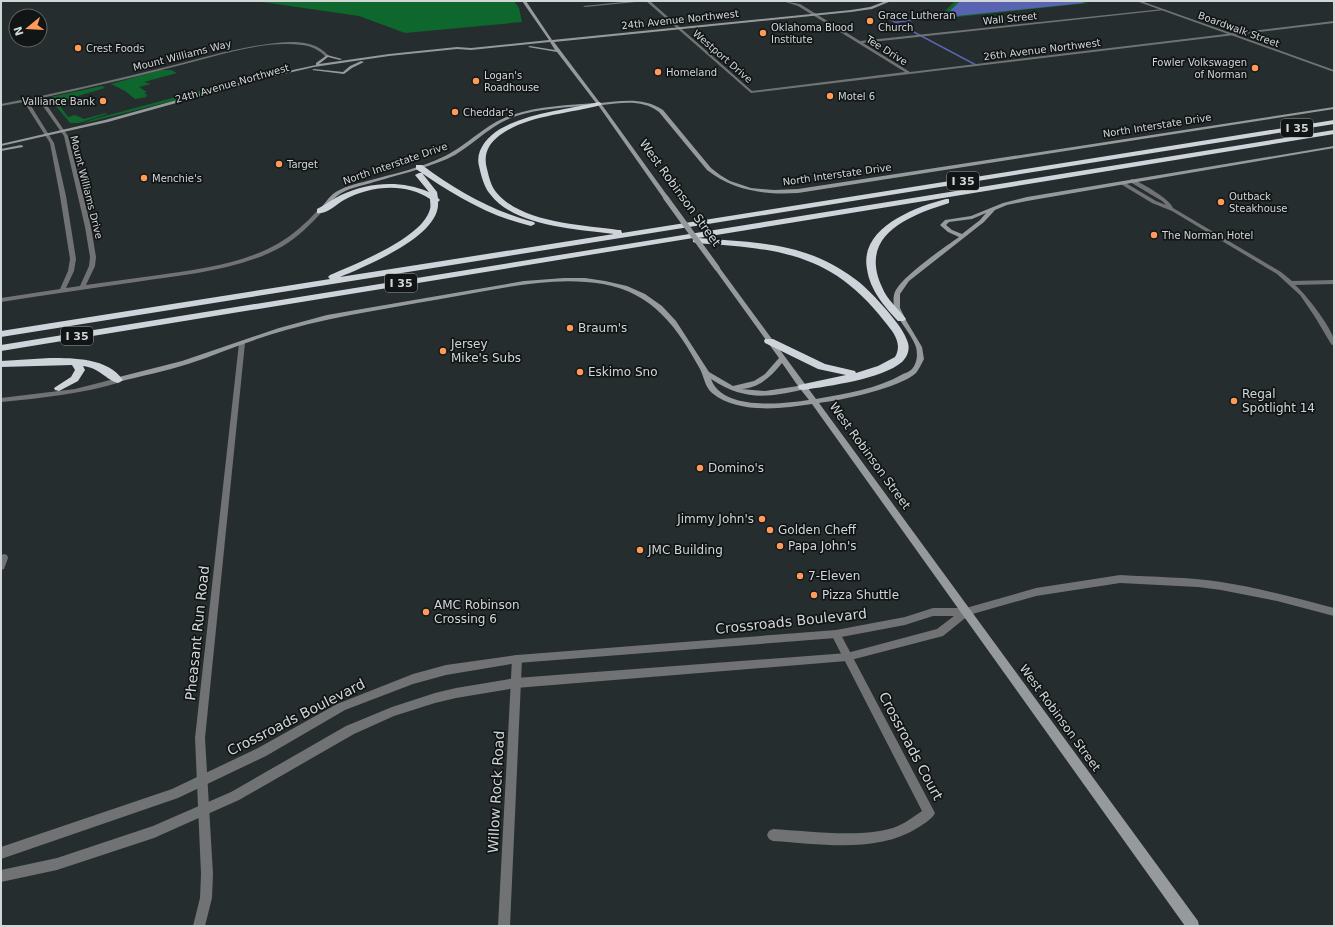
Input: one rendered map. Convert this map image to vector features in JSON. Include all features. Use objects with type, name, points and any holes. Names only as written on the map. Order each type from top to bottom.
[{"type":"highway","points":[[599,104],[578,110],[538,117],[510,126],[498,134],[486,146],[481,158],[481,164],[493,193],[505,205],[520,213],[548,222],[629,234]]},
{"type":"highway","name":"I 35","points":[[1,334],[1334,122]]},
{"type":"highway","name":"I 35","points":[[1,348],[1334,132]]},
{"type":"highway","points":[[415,168],[477,206],[510,219],[557,229],[629,234]]},
{"type":"highway","points":[[319,284],[374,259],[407,241],[427,222],[434,211],[436,200],[431,187],[415,168]]},
{"type":"highway","points":[[901,319],[885,301],[872,273],[872,252],[881,233],[894,222],[914,211],[958,197],[1015,183]]},
{"type":"highway","points":[[320,211],[343,197],[356,192],[380,187],[412,188],[429,194],[436,200]]},
{"type":"highway","points":[[674,239],[775,248],[810,257],[827,264],[848,276],[867,292],[894,325],[903,340],[904,346],[901,356],[894,363],[883,368],[803,387]]},
{"type":"highway","points":[[769,341],[822,367],[836,371],[863,373]]},
{"type":"highway","points":[[59,388],[72,381],[80,374],[80,370],[76,363]]},
{"type":"highway","points":[[1,364],[76,363],[97,366],[118,380]]},
{"type":"main road","name":"West Robinson Street","points":[[524,1],[558,51],[599,104],[1193,926]]},
{"type":"main road","name":"24th Avenue Northwest","points":[[1,144],[67,134],[261,78],[314,68],[459,52],[471,49],[515,44],[815,15],[871,8],[890,1]]},
{"type":"main road","points":[[515,44],[558,51]]},
{"type":"main road","name":"24th Avenue Northwest","points":[[226,94],[332,63],[457,48],[471,49]]},
{"type":"main road","points":[[344,73],[336,66],[346,62],[410,53]]},
{"type":"main road","points":[[314,68],[327,56],[356,59]]},
{"type":"main road","points":[[271,80],[288,74],[328,65],[332,63],[327,56]]},
{"type":"main road","points":[[344,73],[351,67],[362,62]]},
{"type":"main road","points":[[314,68],[344,73]]},
{"type":"main road","name":"North Interstate Drive","points":[[320,211],[335,195],[415,168],[453,153],[469,143],[484,130],[514,116],[560,106],[630,102],[657,107],[717,177],[742,188],[777,192],[798,191],[1334,108]]},
{"type":"main road","points":[[93,130],[116,124]]},
{"type":"main road","name":"24th Avenue Northwest","points":[[1,150],[49,137]]},
{"type":"main road","points":[[962,236],[946,229],[943,225],[945,222],[952,219],[972,217],[1012,202],[1334,147]]},
{"type":"main road","points":[[118,380],[178,365],[298,324],[356,312],[542,280],[585,280],[622,287],[636,292],[654,302],[674,322],[706,373],[708,381],[714,391],[722,397],[738,404],[767,407],[813,401],[893,384],[910,375],[917,368],[920,348],[913,335],[901,319],[895,302],[897,291],[907,280],[982,221],[992,210]]},
{"type":"main road","points":[[727,386],[745,386],[763,381],[782,359]]},
{"type":"main road","points":[[706,373],[727,386],[745,392],[761,394],[776,393],[803,387]]},
{"type":"street","points":[[584,6],[644,1]]},
{"type":"street","name":"Westport Drive","points":[[648,1],[751,92]]},
{"type":"street","name":"Tee Drive","points":[[785,1],[797,4],[909,73]]},
{"type":"street","name":"Boardwalk Street","points":[[1138,1],[1334,71]]},
{"type":"street","name":"Wall Street","points":[[860,42],[1163,10]]},
{"type":"street","name":"26th Avenue Northwest","points":[[751,92],[1334,22]]},
{"type":"street","name":"Mount Williams Way","points":[[25,100],[201,58],[263,46],[285,44],[308,45],[319,48],[327,56]]},
{"type":"street","name":"Mount Williams Drive","points":[[39,97],[67,134],[92,248],[92,266],[82,288]]},
{"type":"street","points":[[1,105],[25,100]]},
{"type":"street","name":"Mount Williams Drive","points":[[25,100],[49,137],[63,196],[73,259],[62,291]]},
{"type":"street","points":[[1132,181],[1164,200],[1174,210]]},
{"type":"street","points":[[1122,183],[1154,202],[1174,210],[1256,258],[1291,283],[1311,306],[1334,344]]},
{"type":"street","name":"North Interstate Drive","points":[[1,300],[194,271],[238,261],[258,255],[291,239],[308,227],[320,211]]},
{"type":"street","points":[[1291,283],[1334,282]]},
{"type":"street","name":"Pheasant Run Road","points":[[199,926],[206,898],[204,810],[200,738],[242,343]]},
{"type":"street","points":[[1,400],[103,380],[118,380]]},
{"type":"street","points":[[1,400],[53,394],[102,385],[118,380]]},
{"type":"street","points":[[1,876],[57,864],[154,832],[235,796],[350,730],[370,721],[435,698],[487,687],[848,657],[940,633],[966,612],[1036,592],[1120,579],[1198,583],[1221,586],[1277,596],[1334,612]]},
{"type":"street","name":"Crossroads Boulevard","points":[[1,854],[167,797],[262,752],[341,707],[413,679],[446,670],[517,659],[836,634],[905,621],[933,612],[966,612]]},
{"type":"street","name":"Crossroads Court","points":[[773,835],[819,838],[870,838],[900,831],[929,813],[836,634]]},
{"type":"street","name":"Willow Rock Road","points":[[504,926],[517,659]]},
{"type":"green space","points":[[255,1],[514,1],[519,8],[522,22],[405,33],[359,16]]},
{"type":"green space","points":[[955,1],[1082,1],[1088,3],[948,18],[941,15]]},
{"type":"green space","points":[[161,70],[171,70],[177,73],[144,82],[151,84],[139,87],[147,92],[144,93],[148,95],[145,96],[147,97],[135,99],[125,91],[111,84]]},
{"type":"green space","points":[[102,86],[105,88],[54,103],[50,97]]},
{"type":"green space","points":[[206,89],[207,91],[204,93],[81,124],[94,119]]},
{"type":"green space","points":[[67,103],[60,106],[68,117],[75,115],[84,119],[107,114],[79,123],[70,123],[55,105]]},
{"type":"water","points":[[960,1],[1079,1],[1084,3],[956,16],[947,14]]},
{"type":"waterway","points":[[878,13],[976,65]]},
{"type":"waterway","points":[[897,22],[945,17]]},
{"type":"place","name":"Grace Lutheran Church","points":[[870,21]]},
{"type":"place","name":"Oklahoma Blood Institute","points":[[763,33]]},
{"type":"place","name":"Crest Foods","points":[[78,48]]},
{"type":"place","name":"Fowler Volkswagen of Norman","points":[[1255,68]]},
{"type":"place","name":"Homeland","points":[[658,72]]},
{"type":"place","name":"Logan's Roadhouse","points":[[476,81]]},
{"type":"place","name":"Motel 6","points":[[830,96]]},
{"type":"place","name":"Valliance Bank","points":[[103,101]]},
{"type":"place","name":"Cheddar's","points":[[455,112]]},
{"type":"place","name":"Target","points":[[279,164]]},
{"type":"place","name":"Menchie's","points":[[144,178]]},
{"type":"place","name":"Outback Steakhouse","points":[[1221,202]]},
{"type":"place","name":"The Norman Hotel","points":[[1154,235]]},
{"type":"place","name":"Braum's","points":[[570,328]]},
{"type":"place","name":"Jersey Mike's Subs","points":[[443,351]]},
{"type":"place","name":"Eskimo Sno","points":[[580,372]]},
{"type":"place","name":"Regal Spotlight 14","points":[[1234,401]]},
{"type":"place","name":"Domino's","points":[[700,468]]},
{"type":"place","name":"Jimmy John's","points":[[762,519]]},
{"type":"place","name":"Golden Cheff","points":[[770,530]]},
{"type":"place","name":"Papa John's","points":[[780,546]]},
{"type":"place","name":"JMC Building","points":[[640,550]]},
{"type":"place","name":"7-Eleven","points":[[800,576]]},
{"type":"place","name":"Pizza Shuttle","points":[[814,595]]},
{"type":"place","name":"AMC Robinson Crossing 6","points":[[426,612]]}]
